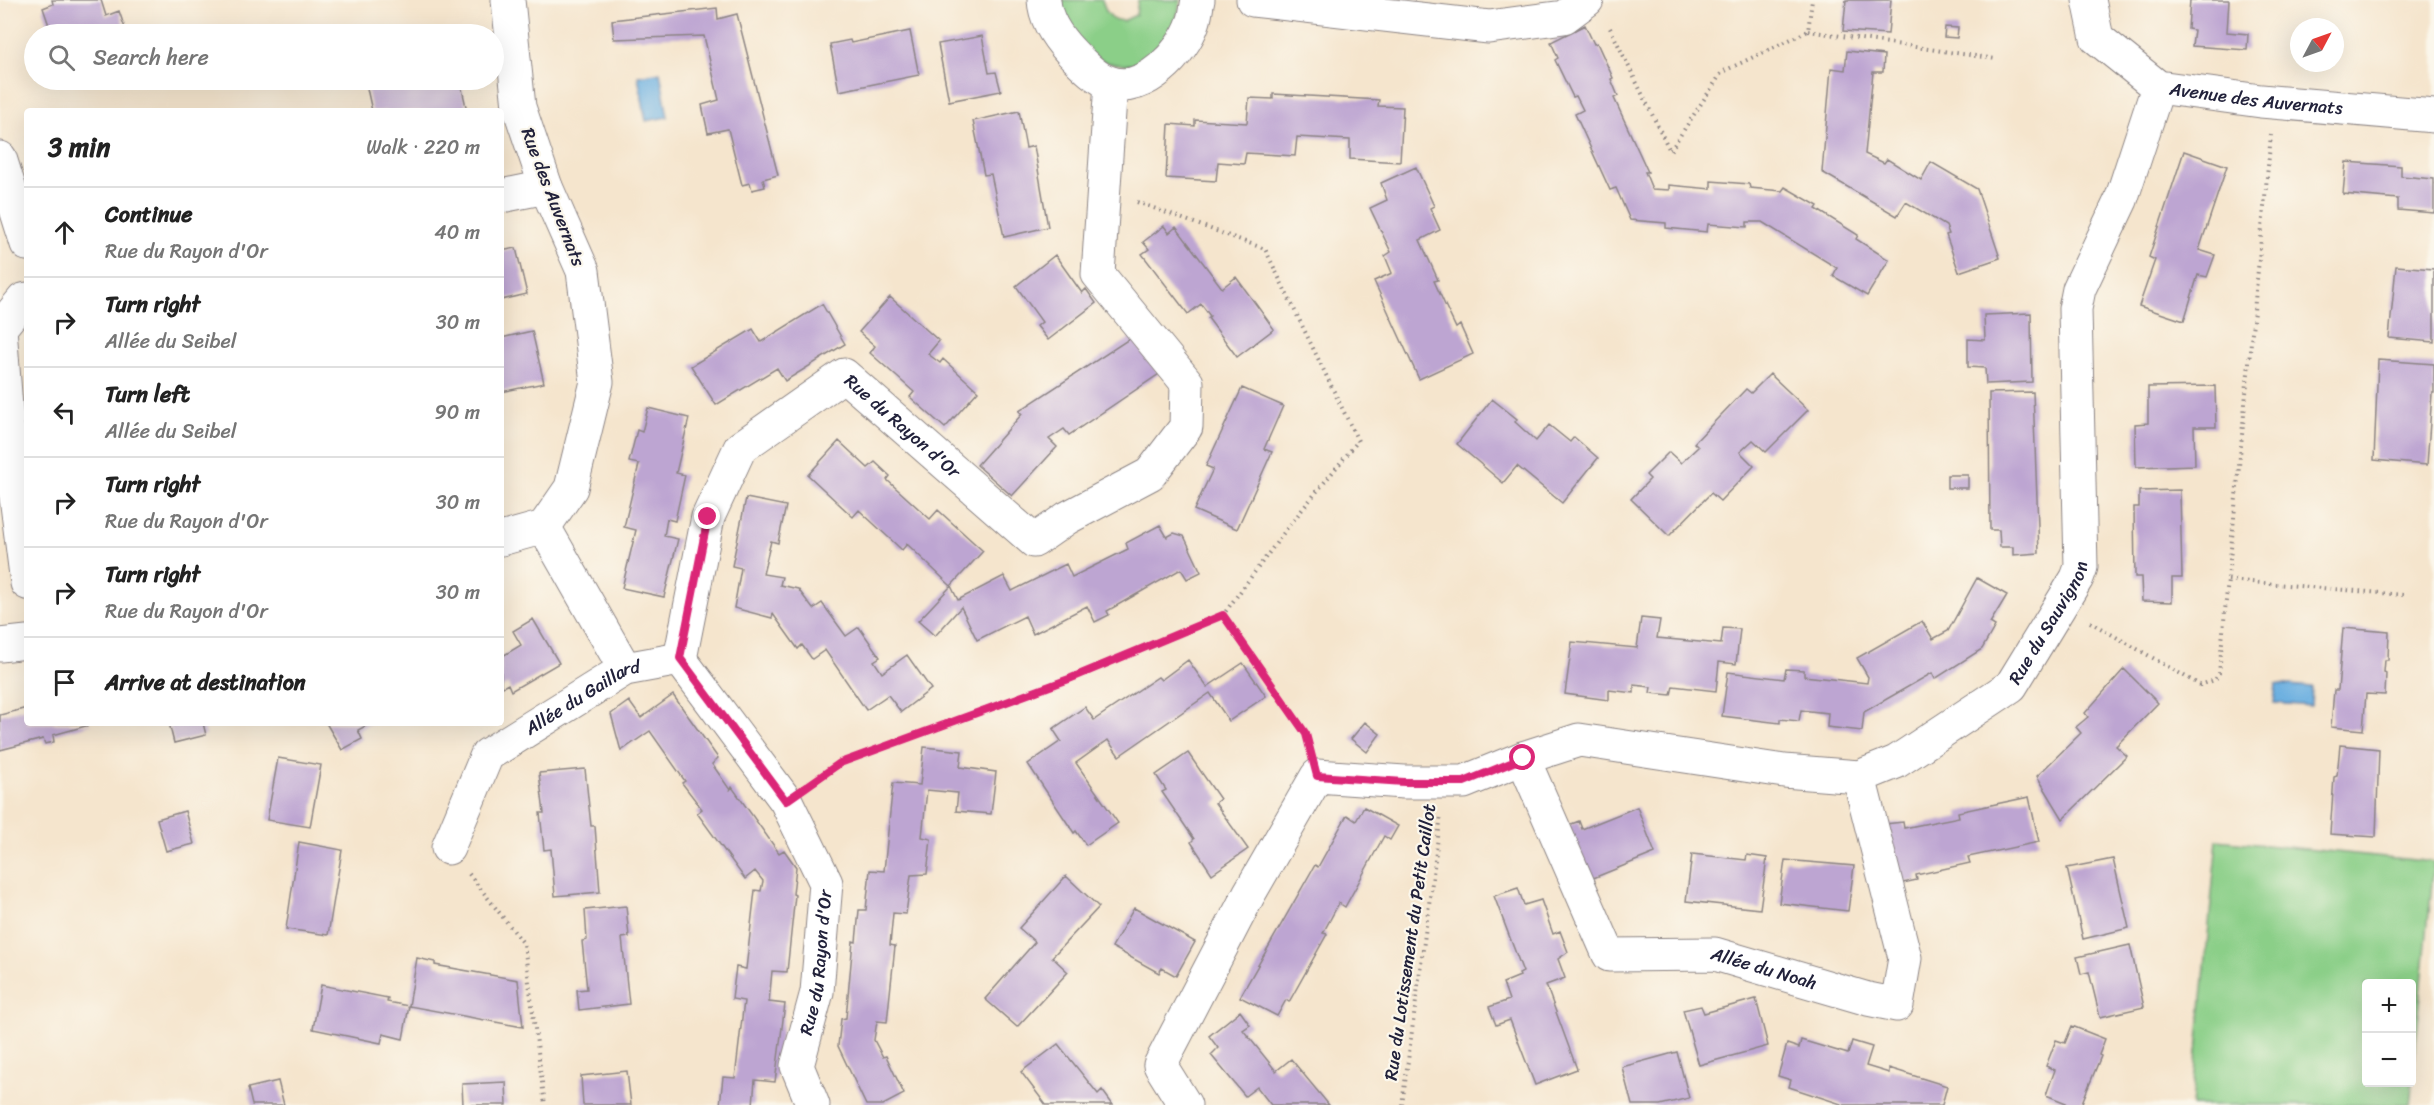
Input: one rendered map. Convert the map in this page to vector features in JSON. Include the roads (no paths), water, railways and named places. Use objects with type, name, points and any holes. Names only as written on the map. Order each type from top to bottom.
[{"type":"street","name":"Rue des Auvernats","points":[[508,0],[519,107],[546,187],[583,271],[597,382],[571,488],[544,527]]},
{"type":"street","points":[[1044,0],[1044,13],[1059,40],[1087,68],[1111,83],[1132,84],[1156,74],[1180,46],[1193,24],[1198,0]]},
{"type":"street","points":[[1253,0],[1489,27],[1564,17],[1587,0]]},
{"type":"street","name":"Avenue des Auvernats","points":[[2089,0],[2097,38],[2158,87],[2261,101],[2434,116]]},
{"type":"street","name":"Rue du Rayon d'Or","points":[[813,1105],[797,1066],[817,992],[826,883],[786,801],[680,658],[708,517],[740,448],[844,375],[1034,540],[1067,518],[1150,474],[1186,427],[1187,383],[1098,274],[1111,83]]},
{"type":"street","name":"Rue du Sauvignon","points":[[1523,758],[1579,740],[1784,771],[1859,777],[1896,762],[2011,686],[2076,578],[2082,553],[2075,309],[2079,289],[2121,200],[2158,87]]},
{"type":"street","points":[[0,158],[24,234]]},
{"type":"street","points":[[504,195],[546,187]]},
{"type":"street","points":[[24,300],[0,328],[8,434],[24,560]]},
{"type":"street","points":[[504,538],[544,527],[625,669]]},
{"type":"street","points":[[0,645],[24,642]]},
{"type":"street","name":"Allée du Gaillard","points":[[448,848],[487,755],[625,669],[680,658]]},
{"type":"street","points":[[1185,1105],[1160,1065],[1249,894],[1317,776],[1464,782],[1523,758]]},
{"type":"street","name":"Allée du Noah","points":[[1523,758],[1609,955],[1715,954],[1868,999],[1897,1005],[1905,958],[1859,777]]},
{"type":"water","points":[[660,72],[668,117],[646,121],[638,76]]},
{"type":"water","points":[[2276,684],[2312,687],[2311,706],[2274,703]]}]
